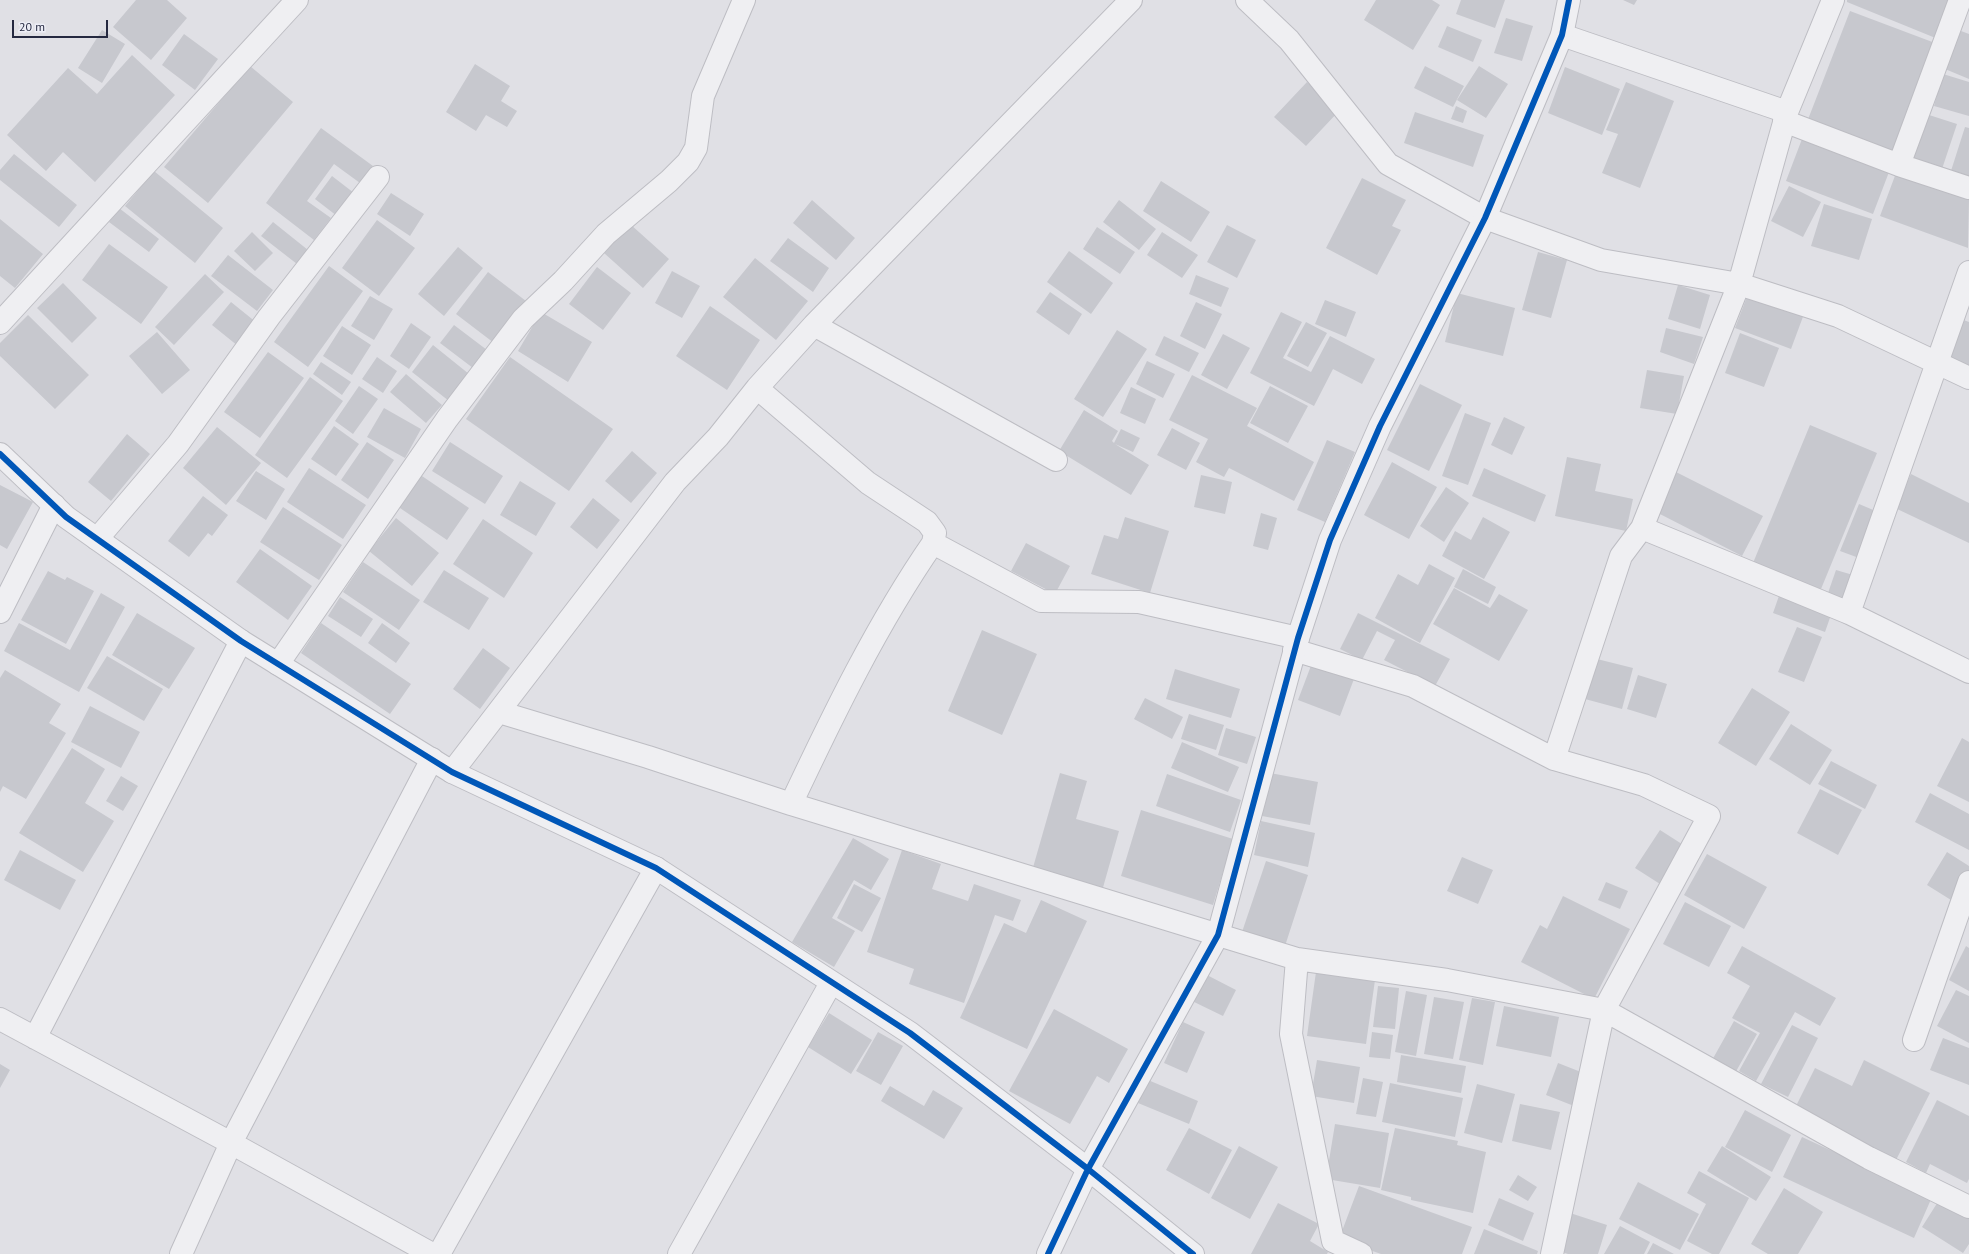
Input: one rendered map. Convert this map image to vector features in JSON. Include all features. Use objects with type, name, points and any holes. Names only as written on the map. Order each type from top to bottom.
[{"type":"street","points":[[0,323],[296,0]]},
{"type":"street","points":[[278,664],[447,420],[523,319],[563,281],[606,234],[669,181],[688,162],[696,148],[703,96],[744,0]]},
{"type":"street","points":[[452,772],[675,482],[718,437],[757,388],[814,325],[1131,0]]},
{"type":"street","points":[[1247,0],[1288,40],[1388,164],[1485,218],[1600,260],[1739,284],[1838,316],[1969,378]]},
{"type":"street","points":[[1048,1254],[1088,1168],[1218,935],[1296,644],[1330,540],[1380,426],[1485,218],[1562,35],[1569,0]]},
{"type":"street","points":[[1554,758],[1621,556],[1642,528],[1739,284],[1785,116],[1833,0]]},
{"type":"street","points":[[1899,165],[1960,0]]},
{"type":"street","points":[[1562,35],[1785,116],[1899,165],[1969,188]]},
{"type":"street","points":[[97,538],[178,444],[269,317],[378,177]]},
{"type":"street","points":[[1849,613],[1969,272]]},
{"type":"street","points":[[814,325],[1056,460]]},
{"type":"street","points":[[757,388],[868,483],[927,522],[935,533],[933,543],[909,577],[832,716],[791,804]]},
{"type":"street","points":[[0,454],[66,517],[241,641],[452,772],[656,868],[910,1033],[1088,1168],[1193,1254]]},
{"type":"street","points":[[0,612],[54,505]]},
{"type":"street","points":[[1642,528],[1849,613],[1969,672]]},
{"type":"street","points":[[933,543],[1041,601],[1139,602],[1296,644],[1413,686],[1554,758],[1644,785],[1710,816],[1604,1010],[1552,1254]]},
{"type":"street","points":[[35,1038],[241,641]]},
{"type":"street","points":[[499,712],[648,757],[791,804],[1297,958],[1447,980],[1604,1010],[1868,1158],[1969,1207]]},
{"type":"street","points":[[181,1254],[231,1142],[432,759]]},
{"type":"street","points":[[439,1254],[656,868]]},
{"type":"street","points":[[1914,1040],[1969,882]]},
{"type":"street","points":[[1297,958],[1291,1034],[1333,1241],[1361,1254]]},
{"type":"street","points":[[679,1254],[831,983]]},
{"type":"street","points":[[0,1019],[231,1142],[432,1254]]},
{"type":"building","points":[[136,0],[167,0],[187,18],[151,60],[113,27]]},
{"type":"building","points":[[1376,0],[1432,0],[1440,5],[1413,50],[1364,20]]},
{"type":"building","points":[[1461,0],[1505,0],[1495,28],[1456,14]]},
{"type":"building","points":[[1623,0],[1637,0],[1634,5]]},
{"type":"building","points":[[1847,0],[1954,0],[1938,39],[1847,2]]},
{"type":"building","points":[[1850,11],[1935,43],[1895,156],[1807,122]]},
{"type":"building","points":[[1506,18],[1533,26],[1522,61],[1494,53]]},
{"type":"building","points":[[1447,26],[1482,40],[1473,62],[1438,47]]},
{"type":"building","points":[[102,30],[125,44],[102,83],[78,68]]},
{"type":"building","points":[[1961,31],[1969,34],[1969,79],[1945,69]]},
{"type":"building","points":[[184,34],[218,59],[195,90],[162,65]]},
{"type":"building","points":[[132,55],[175,95],[95,182],[63,152],[46,171],[7,135],[68,68],[97,94]]},
{"type":"building","points":[[475,64],[510,86],[501,101],[517,111],[507,127],[486,115],[476,131],[446,112]]},
{"type":"building","points":[[250,66],[293,102],[208,203],[164,167]]},
{"type":"building","points":[[1425,66],[1464,86],[1453,107],[1414,88]]},
{"type":"building","points":[[1479,66],[1508,84],[1486,118],[1457,100]]},
{"type":"building","points":[[1565,67],[1620,89],[1602,135],[1548,113]]},
{"type":"building","points":[[1943,74],[1969,82],[1969,116],[1934,106]]},
{"type":"building","points":[[1307,82],[1339,111],[1306,146],[1274,117]]},
{"type":"building","points":[[1626,82],[1674,101],[1640,188],[1602,173],[1618,134],[1606,130]]},
{"type":"building","points":[[1456,106],[1467,111],[1463,123],[1451,119]]},
{"type":"building","points":[[1415,112],[1484,135],[1473,167],[1404,143]]},
{"type":"building","points":[[1926,114],[1957,124],[1940,175],[1909,164]]},
{"type":"building","points":[[1965,127],[1969,128],[1969,178],[1950,174]]},
{"type":"building","points":[[321,128],[373,166],[360,183],[334,164],[307,201],[331,218],[314,240],[266,203]]},
{"type":"building","points":[[1802,139],[1889,172],[1873,214],[1786,181]]},
{"type":"building","points":[[14,154],[77,205],[59,227],[0,180],[0,170]]},
{"type":"building","points":[[154,171],[223,228],[195,263],[125,206]]},
{"type":"building","points":[[1896,173],[1969,200],[1968,248],[1880,216]]},
{"type":"building","points":[[332,176],[354,193],[337,216],[315,199]]},
{"type":"building","points":[[1362,178],[1406,200],[1392,226],[1401,230],[1377,275],[1326,248]]},
{"type":"building","points":[[1161,181],[1210,212],[1191,242],[1143,211]]},
{"type":"building","points":[[1789,186],[1821,202],[1803,237],[1771,221]]},
{"type":"building","points":[[391,193],[424,214],[410,236],[377,214]]},
{"type":"building","points":[[812,200],[855,238],[836,260],[793,223]]},
{"type":"building","points":[[1119,200],[1156,229],[1139,250],[1103,222]]},
{"type":"building","points":[[1824,204],[1872,219],[1859,260],[1811,246]]},
{"type":"building","points":[[119,208],[159,239],[149,252],[109,222]]},
{"type":"building","points":[[0,219],[43,254],[15,288],[0,276]]},
{"type":"building","points":[[377,220],[415,248],[379,296],[342,268]]},
{"type":"building","points":[[273,222],[308,250],[297,264],[261,236]]},
{"type":"building","points":[[630,224],[669,259],[643,288],[604,253]]},
{"type":"building","points":[[1227,225],[1256,240],[1237,278],[1207,262]]},
{"type":"building","points":[[1097,227],[1135,252],[1120,274],[1083,249]]},
{"type":"building","points":[[252,232],[273,253],[255,271],[234,251]]},
{"type":"building","points":[[1162,232],[1198,255],[1182,278],[1147,255]]},
{"type":"building","points":[[788,238],[829,268],[813,292],[770,261]]},
{"type":"building","points":[[109,244],[168,287],[141,324],[82,280]]},
{"type":"building","points":[[458,247],[483,268],[444,316],[418,294]]},
{"type":"building","points":[[1069,251],[1113,283],[1091,314],[1047,282]]},
{"type":"building","points":[[1538,252],[1567,260],[1551,318],[1522,310]]},
{"type":"building","points":[[228,255],[273,290],[257,311],[211,276]]},
{"type":"building","points":[[755,258],[808,301],[776,340],[723,297]]},
{"type":"building","points":[[329,266],[363,291],[308,367],[274,342]]},
{"type":"building","points":[[597,267],[631,293],[603,330],[569,304]]},
{"type":"building","points":[[672,271],[700,286],[682,318],[655,303]]},
{"type":"building","points":[[488,272],[526,301],[494,343],[456,314]]},
{"type":"building","points":[[205,274],[224,292],[174,345],[155,327]]},
{"type":"building","points":[[1196,275],[1229,288],[1221,307],[1189,294]]},
{"type":"building","points":[[63,283],[97,318],[72,343],[37,308]]},
{"type":"building","points":[[1678,285],[1710,295],[1700,329],[1668,319]]},
{"type":"building","points":[[1050,292],[1082,314],[1069,335],[1036,312]]},
{"type":"building","points":[[1457,293],[1515,308],[1503,356],[1445,342]]},
{"type":"building","points":[[1748,294],[1804,314],[1791,349],[1735,328]]},
{"type":"building","points":[[370,296],[393,309],[374,340],[351,326]]},
{"type":"building","points":[[1325,300],[1356,312],[1346,337],[1315,324]]},
{"type":"building","points":[[231,302],[257,323],[238,346],[212,325]]},
{"type":"building","points":[[1196,302],[1222,314],[1205,349],[1180,336]]},
{"type":"building","points":[[710,306],[760,340],[727,390],[676,356]]},
{"type":"building","points":[[541,312],[592,342],[568,382],[518,351]]},
{"type":"building","points":[[1281,312],[1302,322],[1283,358],[1311,372],[1330,336],[1375,359],[1362,384],[1333,369],[1314,406],[1250,373]]},
{"type":"building","points":[[28,315],[89,375],[55,409],[0,356],[0,343]]},
{"type":"building","points":[[1958,318],[1969,322],[1969,372],[1943,363]]},
{"type":"building","points":[[1306,322],[1327,333],[1308,367],[1287,356]]},
{"type":"building","points":[[411,323],[431,337],[409,369],[390,356]]},
{"type":"building","points":[[454,325],[487,350],[473,368],[440,343]]},
{"type":"building","points":[[342,326],[371,345],[352,375],[323,356]]},
{"type":"building","points":[[1666,328],[1703,337],[1694,364],[1660,352]]},
{"type":"building","points":[[1117,330],[1147,349],[1103,417],[1074,399]]},
{"type":"building","points":[[157,332],[190,370],[162,394],[129,356]]},
{"type":"building","points":[[1740,333],[1779,348],[1764,387],[1725,373]]},
{"type":"building","points":[[1223,334],[1250,348],[1227,389],[1201,375]]},
{"type":"building","points":[[1164,336],[1199,353],[1189,372],[1155,355]]},
{"type":"building","points":[[433,345],[469,374],[449,401],[412,372]]},
{"type":"building","points":[[268,352],[304,378],[260,438],[224,412]]},
{"type":"building","points":[[377,357],[397,371],[383,393],[362,379]]},
{"type":"building","points":[[510,357],[613,429],[569,491],[466,419]]},
{"type":"building","points":[[1147,361],[1175,374],[1163,398],[1136,384]]},
{"type":"building","points":[[321,362],[351,382],[342,395],[313,374]]},
{"type":"building","points":[[1647,370],[1684,376],[1677,414],[1640,408]]},
{"type":"building","points":[[406,374],[442,405],[426,423],[390,392]]},
{"type":"building","points":[[1192,375],[1257,408],[1247,426],[1314,462],[1294,501],[1229,468],[1224,477],[1196,462],[1208,439],[1169,420]]},
{"type":"building","points":[[310,377],[343,401],[287,478],[255,455]]},
{"type":"building","points":[[1420,384],[1462,405],[1429,471],[1387,450]]},
{"type":"building","points":[[359,386],[378,399],[353,434],[335,421]]},
{"type":"building","points":[[1270,386],[1308,406],[1288,443],[1250,423]]},
{"type":"building","points":[[1131,387],[1156,399],[1145,424],[1120,413]]},
{"type":"building","points":[[384,408],[421,429],[405,458],[367,437]]},
{"type":"building","points":[[1084,410],[1118,431],[1112,441],[1114,443],[1121,429],[1140,438],[1133,452],[1115,444],[1149,465],[1131,495],[1059,451]]},
{"type":"building","points":[[1465,413],[1491,423],[1468,485],[1442,476]]},
{"type":"building","points":[[1504,417],[1525,427],[1512,455],[1491,445]]},
{"type":"building","points":[[1810,425],[1877,453],[1821,589],[1753,563]]},
{"type":"building","points":[[334,426],[359,444],[336,476],[311,459]]},
{"type":"building","points":[[217,427],[261,463],[226,505],[183,468]]},
{"type":"building","points":[[1172,428],[1200,443],[1186,470],[1157,455]]},
{"type":"building","points":[[127,434],[150,454],[111,501],[88,482]]},
{"type":"building","points":[[1327,440],[1355,452],[1325,522],[1297,510]]},
{"type":"building","points":[[367,442],[394,460],[368,499],[341,480]]},
{"type":"building","points":[[450,442],[503,476],[485,504],[432,471]]},
{"type":"building","points":[[632,451],[657,473],[631,503],[605,481]]},
{"type":"building","points":[[1567,457],[1601,464],[1595,491],[1633,499],[1626,531],[1555,516]]},
{"type":"building","points":[[1392,462],[1437,487],[1409,539],[1364,515]]},
{"type":"building","points":[[309,468],[366,505],[343,539],[287,502]]},
{"type":"building","points":[[1484,468],[1546,495],[1535,522],[1472,496]]},
{"type":"building","points":[[256,471],[285,489],[266,520],[236,501]]},
{"type":"building","points":[[1676,472],[1763,516],[1742,556],[1656,512]]},
{"type":"building","points":[[419,474],[469,508],[447,540],[397,506]]},
{"type":"building","points":[[1911,474],[1969,503],[1969,543],[1895,508]]},
{"type":"building","points":[[1201,475],[1232,482],[1225,514],[1194,507]]},
{"type":"building","points":[[520,481],[556,503],[536,536],[500,515]]},
{"type":"building","points":[[0,485],[33,502],[7,549],[0,545]]},
{"type":"building","points":[[1446,487],[1469,503],[1444,542],[1420,526]]},
{"type":"building","points":[[203,496],[228,515],[212,536],[208,533],[189,557],[168,541]]},
{"type":"building","points":[[593,498],[620,520],[597,549],[570,527]]},
{"type":"building","points":[[1859,504],[1878,512],[1859,558],[1840,551]]},
{"type":"building","points":[[283,507],[342,545],[319,580],[260,542]]},
{"type":"building","points":[[1261,513],[1277,518],[1268,550],[1253,546]]},
{"type":"building","points":[[1125,517],[1169,531],[1150,593],[1091,574],[1104,535],[1118,539]]},
{"type":"building","points":[[1483,517],[1510,532],[1484,579],[1442,556],[1455,531],[1471,540]]},
{"type":"building","points":[[396,518],[439,553],[412,586],[369,551]]},
{"type":"building","points":[[483,519],[533,553],[504,598],[453,564]]},
{"type":"building","points":[[1026,543],[1070,566],[1055,594],[1011,571]]},
{"type":"building","points":[[260,549],[312,586],[288,620],[236,582]]},
{"type":"building","points":[[363,562],[420,600],[399,630],[343,592]]},
{"type":"building","points":[[1429,564],[1455,578],[1420,643],[1375,618],[1398,574],[1418,585]]},
{"type":"building","points":[[1463,569],[1496,587],[1488,604],[1454,587]]},
{"type":"building","points":[[444,570],[489,598],[469,630],[423,602]]},
{"type":"building","points":[[1836,570],[1853,575],[1844,599],[1828,593]]},
{"type":"building","points":[[48,571],[65,580],[67,577],[94,591],[66,644],[21,620]]},
{"type":"building","points":[[1454,588],[1490,608],[1499,594],[1528,610],[1499,661],[1433,624]]},
{"type":"building","points":[[101,593],[125,607],[79,692],[4,651],[19,623],[70,650]]},
{"type":"building","points":[[1780,593],[1832,612],[1825,632],[1773,613]]},
{"type":"building","points":[[340,597],[373,619],[361,637],[328,616]]},
{"type":"building","points":[[137,613],[195,648],[169,689],[112,655]]},
{"type":"building","points":[[1358,613],[1450,659],[1435,686],[1384,660],[1395,640],[1377,631],[1362,660],[1340,649]]},
{"type":"building","points":[[321,623],[411,684],[390,714],[301,653]]},
{"type":"building","points":[[382,623],[410,643],[396,663],[368,643]]},
{"type":"building","points":[[1797,627],[1822,637],[1804,682],[1778,672]]},
{"type":"building","points":[[982,630],[1037,654],[1002,735],[948,711]]},
{"type":"building","points":[[483,648],[510,668],[480,709],[453,689]]},
{"type":"building","points":[[107,656],[163,689],[144,721],[87,688]]},
{"type":"building","points":[[1597,659],[1633,668],[1622,709],[1585,699]]},
{"type":"building","points":[[1312,663],[1354,679],[1340,716],[1298,700]]},
{"type":"building","points":[[1175,669],[1240,689],[1231,718],[1166,699]]},
{"type":"building","points":[[5,670],[61,704],[49,723],[66,733],[26,799],[3,786],[0,792],[0,678]]},
{"type":"building","points":[[1638,675],[1667,684],[1656,718],[1627,709]]},
{"type":"building","points":[[1752,688],[1790,712],[1756,766],[1718,743]]},
{"type":"building","points":[[1145,698],[1183,717],[1172,739],[1134,719]]},
{"type":"building","points":[[90,706],[140,732],[121,768],[71,742]]},
{"type":"building","points":[[1189,714],[1224,725],[1216,750],[1181,739]]},
{"type":"building","points":[[1791,724],[1832,750],[1810,785],[1769,759]]},
{"type":"building","points":[[1226,728],[1256,737],[1247,764],[1218,755]]},
{"type":"building","points":[[1962,738],[1969,742],[1969,802],[1937,786]]},
{"type":"building","points":[[1182,742],[1239,767],[1228,792],[1171,768]]},
{"type":"building","points":[[72,748],[105,769],[85,803],[114,821],[83,872],[19,833]]},
{"type":"building","points":[[1831,761],[1877,785],[1865,809],[1818,784]]},
{"type":"building","points":[[1060,773],[1087,781],[1076,819],[1119,831],[1102,891],[1032,871]]},
{"type":"building","points":[[1270,773],[1318,782],[1310,825],[1262,816]]},
{"type":"building","points":[[1167,774],[1241,800],[1230,832],[1156,806]]},
{"type":"building","points":[[121,776],[138,786],[123,811],[106,801]]},
{"type":"building","points":[[1820,789],[1862,810],[1838,855],[1797,833]]},
{"type":"building","points":[[1930,793],[1969,814],[1969,850],[1915,822]]},
{"type":"building","points":[[1141,810],[1233,839],[1213,905],[1121,876]]},
{"type":"building","points":[[1261,821],[1315,833],[1308,867],[1254,855]]},
{"type":"building","points":[[1660,830],[1685,846],[1660,884],[1635,868]]},
{"type":"building","points":[[853,838],[889,859],[871,890],[854,880],[832,918],[855,931],[834,967],[792,942]]},
{"type":"building","points":[[20,850],[76,880],[60,910],[4,880]]},
{"type":"building","points":[[902,850],[941,864],[932,889],[968,901],[974,884],[1021,900],[1013,921],[995,915],[964,1003],[909,984],[914,969],[867,952]]},
{"type":"building","points":[[1947,852],[1969,866],[1969,870],[1951,900],[1927,885]]},
{"type":"building","points":[[1707,854],[1767,887],[1744,929],[1684,895]]},
{"type":"building","points":[[1462,857],[1493,870],[1478,904],[1447,891]]},
{"type":"building","points":[[1266,861],[1308,875],[1285,946],[1242,932]]},
{"type":"building","points":[[1606,882],[1628,891],[1620,909],[1598,900]]},
{"type":"building","points":[[854,884],[881,898],[862,932],[837,918]]},
{"type":"building","points":[[1563,896],[1630,929],[1594,999],[1521,962],[1540,925],[1547,929]]},
{"type":"building","points":[[1041,900],[1087,921],[1027,1049],[960,1018],[1004,923],[1026,933]]},
{"type":"building","points":[[1685,902],[1731,926],[1709,967],[1663,944]]},
{"type":"building","points":[[1742,946],[1836,998],[1820,1026],[1795,1012],[1756,1081],[1739,1071],[1760,1033],[1732,1018],[1750,986],[1727,973]]},
{"type":"building","points":[[1966,946],[1969,948],[1969,991],[1949,980]]},
{"type":"building","points":[[1316,972],[1375,980],[1366,1044],[1307,1036]]},
{"type":"building","points":[[1203,973],[1236,990],[1223,1016],[1190,1000]]},
{"type":"building","points":[[1378,986],[1399,988],[1395,1029],[1373,1027]]},
{"type":"building","points":[[1956,990],[1969,996],[1969,1043],[1937,1026]]},
{"type":"building","points":[[1406,991],[1427,995],[1416,1056],[1395,1052]]},
{"type":"building","points":[[1434,997],[1464,1002],[1453,1059],[1424,1054]]},
{"type":"building","points":[[1472,998],[1495,1002],[1483,1065],[1459,1060]]},
{"type":"building","points":[[1504,1006],[1559,1017],[1551,1057],[1496,1046]]},
{"type":"building","points":[[1054,1009],[1128,1049],[1109,1083],[1097,1076],[1070,1124],[1009,1091]]},
{"type":"building","points":[[829,1013],[872,1040],[851,1074],[808,1047]]},
{"type":"building","points":[[1734,1021],[1757,1034],[1734,1075],[1711,1062]]},
{"type":"building","points":[[1183,1022],[1205,1032],[1187,1073],[1164,1063]]},
{"type":"building","points":[[1792,1025],[1818,1038],[1788,1097],[1761,1084]]},
{"type":"building","points":[[878,1032],[903,1046],[881,1085],[856,1071]]},
{"type":"building","points":[[1372,1032],[1393,1035],[1390,1059],[1369,1057]]},
{"type":"building","points":[[1943,1038],[1969,1048],[1969,1085],[1930,1070]]},
{"type":"building","points":[[1401,1055],[1466,1066],[1461,1093],[1397,1082]]},
{"type":"building","points":[[1317,1060],[1360,1067],[1354,1103],[1311,1096]]},
{"type":"building","points":[[1864,1060],[1930,1093],[1895,1162],[1793,1112],[1815,1068],[1852,1086]]},
{"type":"building","points":[[1558,1063],[1586,1074],[1574,1106],[1546,1095]]},
{"type":"building","points":[[0,1064],[10,1070],[0,1088]]},
{"type":"building","points":[[1363,1078],[1383,1082],[1376,1117],[1356,1114]]},
{"type":"building","points":[[1148,1080],[1198,1101],[1189,1124],[1138,1103]]},
{"type":"building","points":[[1390,1083],[1463,1098],[1455,1137],[1382,1122]]},
{"type":"building","points":[[1477,1084],[1515,1094],[1502,1143],[1464,1133]]},
{"type":"building","points":[[890,1086],[924,1106],[933,1090],[963,1108],[944,1139],[881,1101]]},
{"type":"building","points":[[1937,1100],[1969,1116],[1969,1179],[1967,1183],[1930,1164],[1926,1173],[1906,1162]]},
{"type":"building","points":[[1520,1104],[1560,1112],[1551,1150],[1512,1141]]},
{"type":"building","points":[[1745,1110],[1791,1135],[1772,1172],[1725,1147]]},
{"type":"building","points":[[1335,1124],[1389,1133],[1380,1188],[1326,1179]]},
{"type":"building","points":[[1189,1128],[1232,1150],[1209,1194],[1166,1170]]},
{"type":"building","points":[[1395,1128],[1458,1141],[1457,1145],[1486,1152],[1473,1213],[1411,1200],[1411,1197],[1381,1190]]},
{"type":"building","points":[[1802,1137],[1932,1197],[1914,1238],[1783,1177]]},
{"type":"building","points":[[1239,1146],[1278,1167],[1250,1219],[1211,1198]]},
{"type":"building","points":[[1722,1146],[1771,1177],[1756,1201],[1707,1171]]},
{"type":"building","points":[[1699,1171],[1749,1198],[1719,1254],[1712,1254],[1687,1241],[1706,1204],[1687,1193]]},
{"type":"building","points":[[1518,1175],[1537,1187],[1528,1201],[1509,1190]]},
{"type":"building","points":[[1638,1182],[1699,1214],[1680,1250],[1619,1219]]},
{"type":"building","points":[[1359,1186],[1472,1227],[1462,1254],[1381,1254],[1339,1239]]},
{"type":"building","points":[[1784,1188],[1823,1212],[1798,1254],[1768,1254],[1751,1244]]},
{"type":"building","points":[[1941,1197],[1969,1215],[1969,1244],[1963,1253],[1922,1227]]},
{"type":"building","points":[[1499,1198],[1534,1213],[1523,1241],[1488,1225]]},
{"type":"building","points":[[1278,1203],[1319,1224],[1310,1241],[1328,1252],[1327,1254],[1251,1254]]},
{"type":"building","points":[[1570,1213],[1607,1225],[1598,1254],[1568,1254],[1559,1251]]},
{"type":"building","points":[[1620,1226],[1650,1242],[1644,1254],[1604,1254]]},
{"type":"building","points":[[1484,1229],[1538,1251],[1537,1254],[1474,1254]]},
{"type":"building","points":[[1653,1243],[1674,1254],[1647,1254]]},
{"type":"cycle path","points":[[1048,1254],[1088,1169],[1218,935],[1298,638],[1330,540],[1380,426],[1485,218],[1562,35],[1569,0]]},
{"type":"cycle path","points":[[0,454],[66,517],[241,641],[452,772],[656,868],[910,1033],[1088,1169],[1193,1254]]}]
